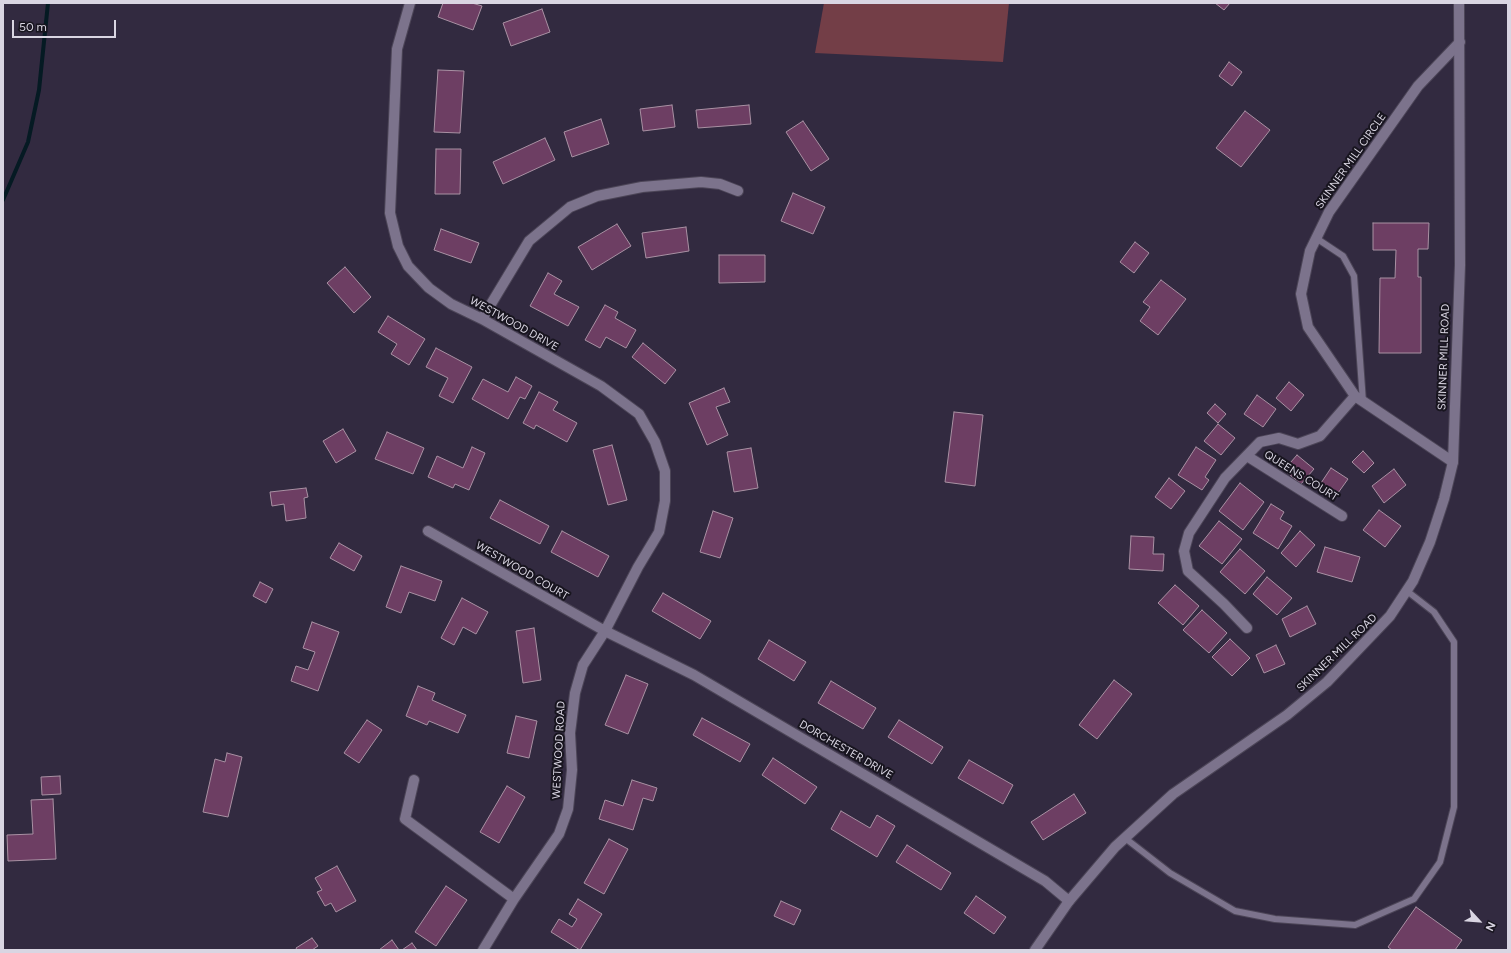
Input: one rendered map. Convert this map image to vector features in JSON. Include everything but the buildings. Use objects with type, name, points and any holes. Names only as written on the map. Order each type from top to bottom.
[{"type":"street","name":"WESTWOOD DRIVE","points":[[410,3],[397,49],[390,213],[398,246],[408,266],[429,288],[450,304],[482,319],[601,386],[639,414],[655,442],[665,471],[665,500],[658,532],[638,567],[605,632]]},
{"type":"street","name":"SKINNER MILL ROAD","points":[[1035,950],[1069,901],[1114,847],[1173,794],[1287,715],[1327,682],[1390,616],[1413,581],[1430,542],[1444,499],[1453,462],[1460,266],[1459,3]]},
{"type":"street","name":"SKINNER MILL CIRCLE","points":[[1453,462],[1359,399],[1308,327],[1302,294],[1310,251],[1329,212],[1418,86],[1460,42]]},
{"type":"street","points":[[482,319],[529,241],[570,207],[597,196],[642,187],[701,182],[720,184],[738,191]]},
{"type":"street","points":[[1247,628],[1224,604],[1188,571],[1184,551],[1189,533],[1225,478],[1260,442],[1279,438],[1298,444],[1320,436],[1359,399]]},
{"type":"street","name":"QUEENS COURT","points":[[1247,456],[1342,516]]},
{"type":"street","name":"WESTWOOD COURT","points":[[428,531],[605,632]]},
{"type":"street","name":"WESTWOOD ROAD","points":[[483,950],[514,899],[559,834],[566,815],[572,770],[570,733],[575,693],[583,665],[605,632]]},
{"type":"street","name":"DORCHESTER DRIVE","points":[[605,632],[694,675],[1045,881],[1069,901]]},
{"type":"street","points":[[414,780],[405,819],[514,899]]},
{"type":"lane","points":[[1316,238],[1342,256],[1354,276],[1359,399]]},
{"type":"lane","points":[[1125,838],[1170,873],[1235,911],[1275,919],[1355,925],[1414,899],[1440,862],[1454,807],[1454,642],[1434,612],[1407,591]]},
{"type":"shaded area","points":[[824,3],[1009,3],[1003,62],[815,53]]},
{"type":"waterway","points":[[3,200],[28,142],[39,90],[48,3]]}]
